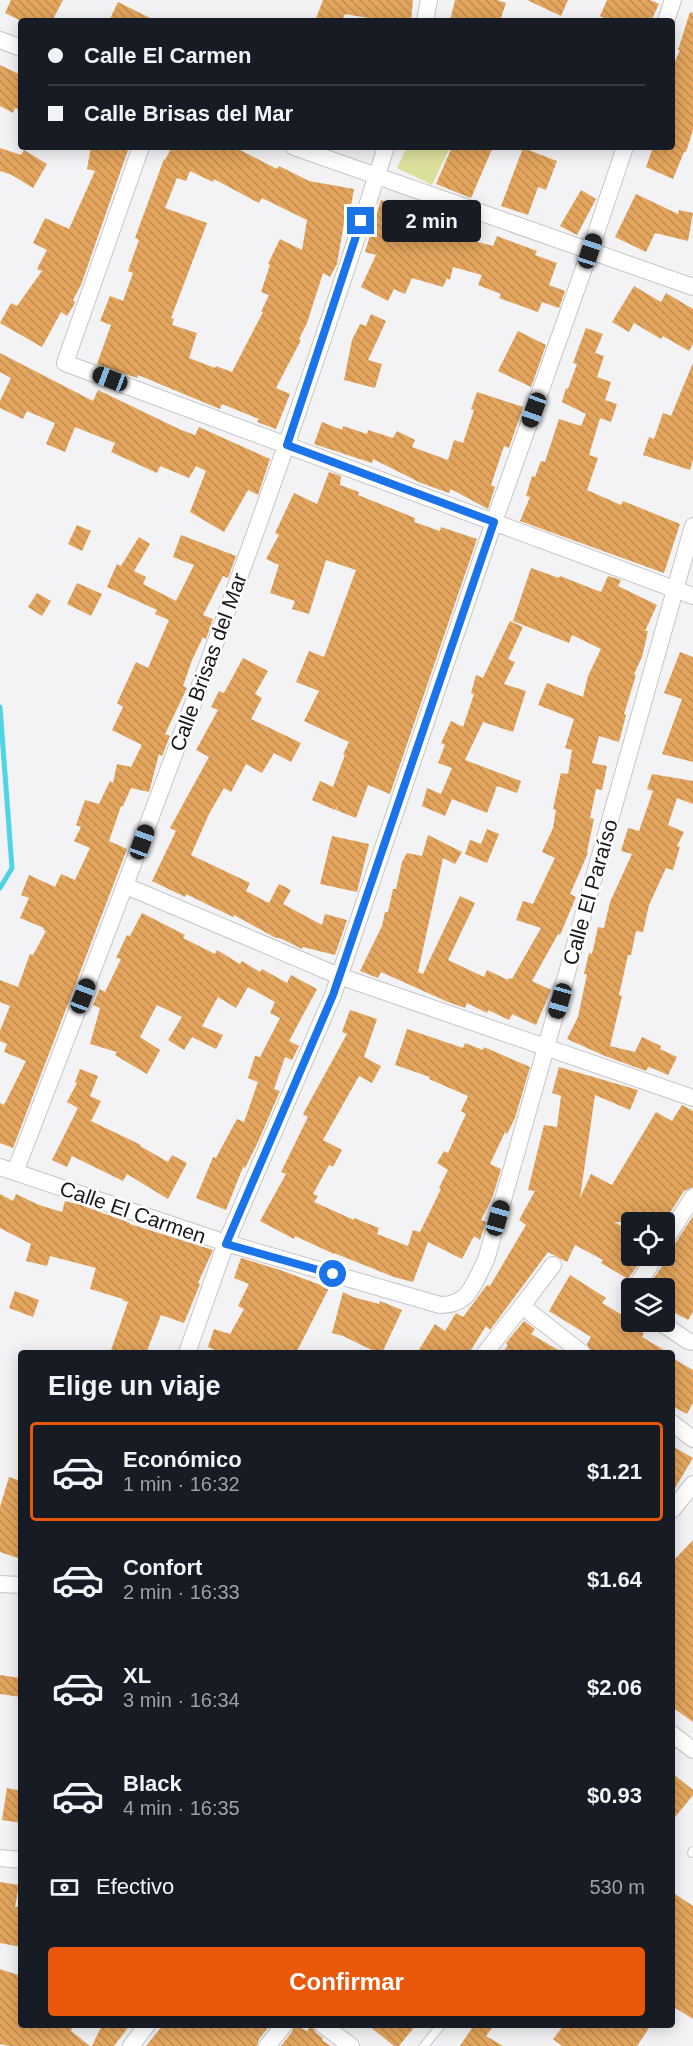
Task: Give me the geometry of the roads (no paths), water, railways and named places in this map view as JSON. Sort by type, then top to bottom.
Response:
[{"type":"street","points":[[426,18],[429,0]]},
{"type":"street","points":[[667,18],[673,0]]},
{"type":"street","points":[[0,40],[18,47]]},
{"type":"street","points":[[140,150],[65,363],[693,596]]},
{"type":"street","points":[[302,150],[693,287]]},
{"type":"street","name":"Calle Brisas del Mar","points":[[7,1169],[126,886],[287,445],[385,150]]},
{"type":"street","points":[[188,1350],[226,1244],[333,995],[624,150]]},
{"type":"street","name":"Calle El Paraíso","points":[[440,1305],[453,1305],[463,1299],[486,1260],[693,526]]},
{"type":"street","points":[[126,886],[339,976],[693,1098]]},
{"type":"street","name":"Calle El Carmen","points":[[7,1169],[226,1244],[440,1305]]},
{"type":"street","points":[[675,1225],[693,1197]]},
{"type":"street","points":[[487,1350],[553,1265]]},
{"type":"street","points":[[522,1306],[578,1350]]},
{"type":"street","points":[[675,1332],[693,1342]]},
{"type":"street","points":[[675,1425],[693,1439]]},
{"type":"street","points":[[675,1506],[693,1484]]},
{"type":"street","points":[[0,1584],[18,1585]]},
{"type":"street","points":[[675,1736],[693,1750]]},
{"type":"street","points":[[0,1858],[18,1860]]},
{"type":"street","points":[[131,2046],[145,2028]]},
{"type":"street","points":[[267,2046],[282,2028]]},
{"type":"street","points":[[327,2028],[351,2046]]},
{"type":"lane","points":[[424,2046],[439,2028]]},
{"type":"waterway","points":[[0,707],[12,868],[0,888]]}]
